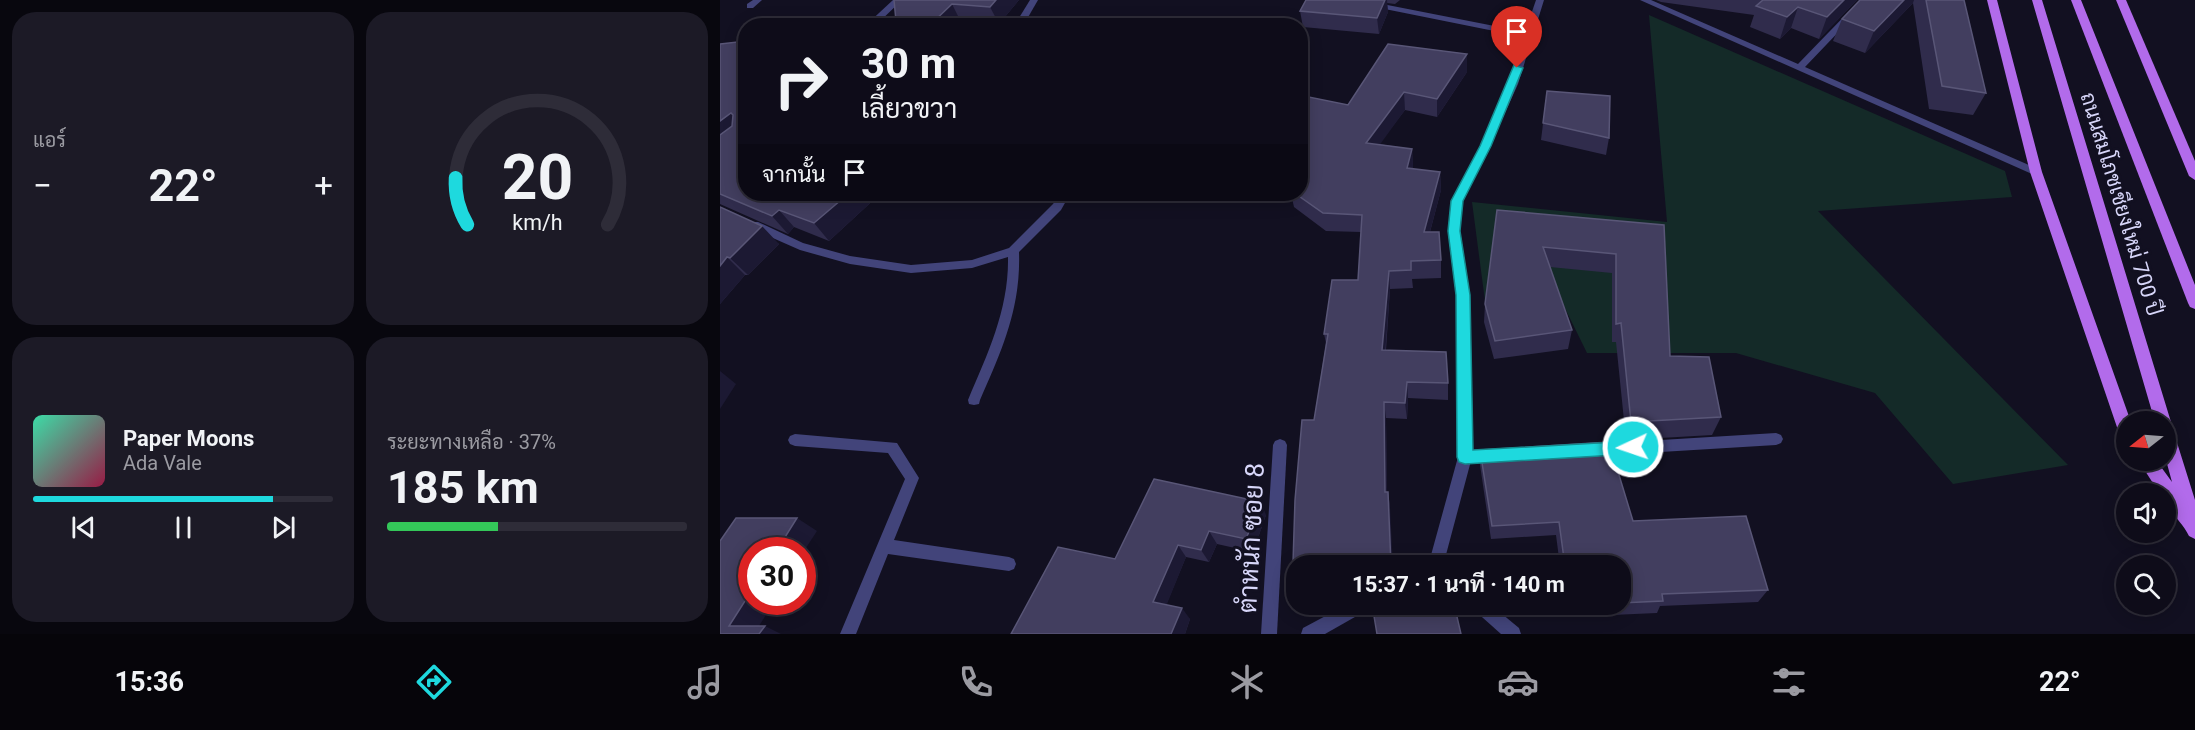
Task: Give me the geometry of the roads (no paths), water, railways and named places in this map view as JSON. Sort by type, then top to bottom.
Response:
[{"type":"main road","points":[[1992,0],[2036,172],[2119,411]]},
{"type":"main road","name":"ถนนสมโภชเชียงใหม่ 700 ปี","points":[[2037,0],[2160,411]]},
{"type":"main road","name":"ถนนสมโภชเชียงใหม่ 700 ปี","points":[[2076,0],[2195,303]]},
{"type":"main road","points":[[2121,0],[2195,176]]},
{"type":"main road","points":[[2176,466],[2195,529]]},
{"type":"main road","points":[[2154,471],[2195,529]]},
{"type":"street","points":[[750,6],[758,0]]},
{"type":"street","points":[[878,18],[898,0]]},
{"type":"street","points":[[1023,18],[1034,0]]},
{"type":"street","points":[[1350,0],[1527,35]]},
{"type":"street","points":[[1439,555],[1471,457],[1463,295],[1454,231],[1457,201],[1513,84],[1540,0]]},
{"type":"street","points":[[1644,0],[2036,172]]},
{"type":"street","points":[[1799,68],[1865,0]]},
{"type":"street","points":[[744,220],[800,246],[850,260],[911,269],[972,264],[1013,251],[1058,207],[1061,201]]},
{"type":"street","points":[[974,400],[1010,310],[1015,278],[1013,251]]},
{"type":"street","points":[[1585,450],[1776,439]]},
{"type":"street","points":[[795,440],[892,447],[912,478],[848,634]]},
{"type":"street","name":"ตำหนัก ซอย 8","points":[[1269,634],[1280,445]]},
{"type":"street","points":[[884,546],[1009,564]]},
{"type":"street","points":[[1309,634],[1344,615]]},
{"type":"street","points":[[1491,615],[1513,634]]}]
